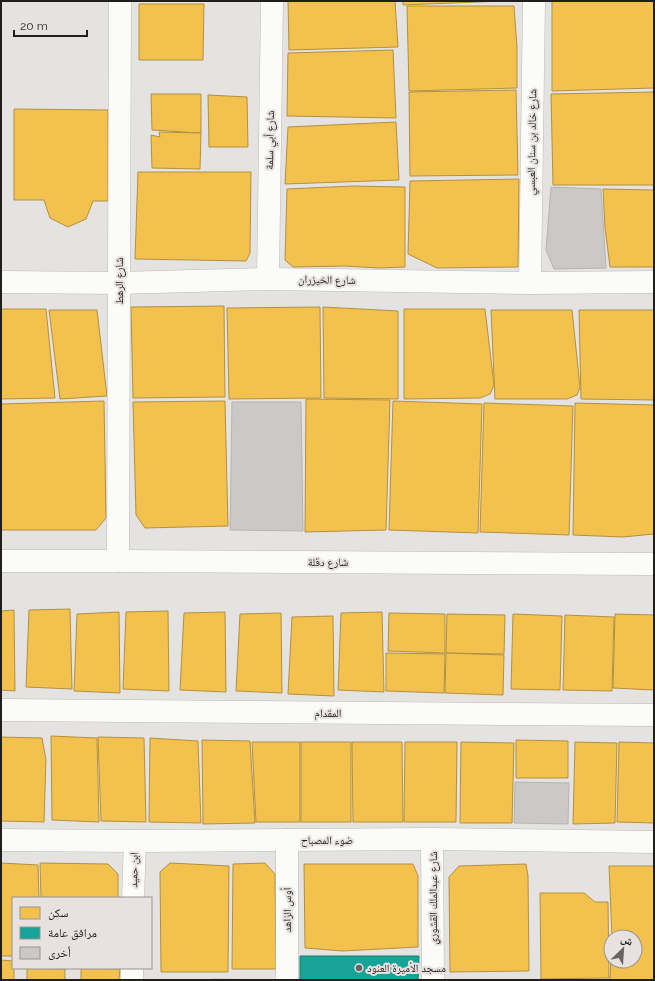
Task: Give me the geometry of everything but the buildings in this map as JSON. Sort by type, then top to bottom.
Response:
[{"type":"street","name":"شارع الرهط","points":[[118,561],[120,1]]},
{"type":"street","name":"شارع أبي سلمة","points":[[268,279],[272,1]]},
{"type":"street","name":"شارع خالد بن سنان العبسي","points":[[530,283],[534,1]]},
{"type":"street","name":"شارع الخيزران","points":[[1,282],[119,283],[268,279],[530,283],[654,282]]},
{"type":"street","name":"شارع دقلة","points":[[1,561],[654,564]]},
{"type":"street","name":"المقدام","points":[[1,710],[654,715]]},
{"type":"street","name":"ضوء المصباح","points":[[1,840],[135,841],[432,839],[654,842]]},
{"type":"street","name":"شارع عبدالملك القشوري","points":[[432,839],[433,980]]},
{"type":"street","name":"أوس الزاهد","points":[[287,980],[288,840]]},
{"type":"street","name":"ابن حميد","points":[[134,897],[135,841]]},
{"type":"street","points":[[132,969],[132,980]]},
{"type":"place","name":"مسجد الأميرة العنود","points":[[359,968]]}]
